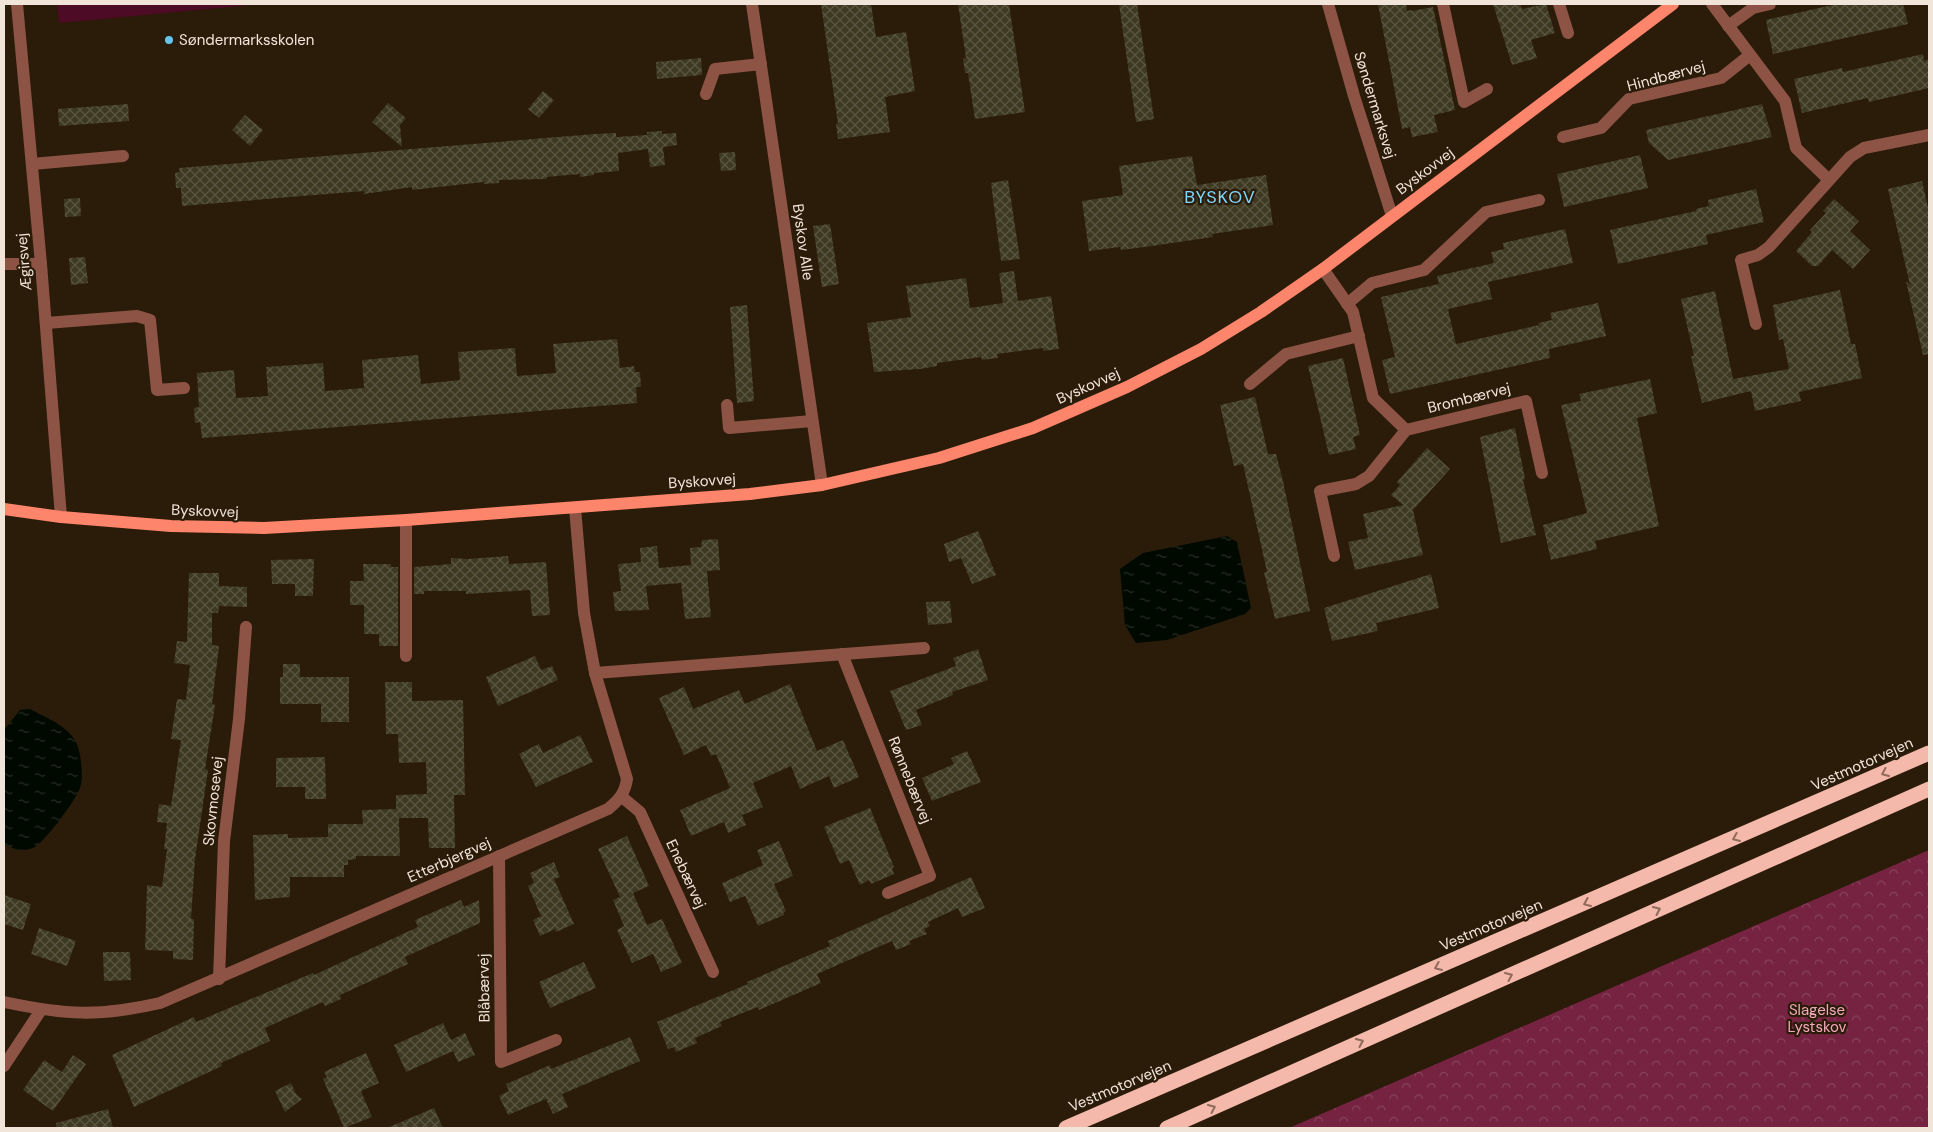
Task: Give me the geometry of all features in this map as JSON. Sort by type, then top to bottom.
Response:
[{"type":"highway","name":"Vestmotorvejen","points":[[1066,1128],[1929,753]]},
{"type":"highway","points":[[1167,1128],[1929,789]]},
{"type":"main road","name":"Byskovvej","points":[[4,508],[61,517],[171,526],[264,528],[406,520],[750,494],[822,485],[939,458],[1033,428],[1127,387],[1201,349],[1261,312],[1323,269],[1673,4]]},
{"type":"street","name":"Ægirsvej","points":[[17,4],[41,264],[61,517]]},
{"type":"street","name":"Byskov Alle","points":[[752,4],[822,485]]},
{"type":"street","name":"Søndermarksvej","points":[[1328,4],[1354,96],[1392,216]]},
{"type":"street","points":[[1443,4],[1464,102],[1487,89]]},
{"type":"street","points":[[1559,4],[1568,33]]},
{"type":"street","points":[[1712,4],[1785,101],[1796,148],[1828,180]]},
{"type":"street","points":[[1728,26],[1753,8],[1770,4]]},
{"type":"street","name":"Hindbærvej","points":[[1563,137],[1601,128],[1629,99],[1721,78],[1750,55]]},
{"type":"street","points":[[706,94],[715,68],[761,64]]},
{"type":"street","points":[[1756,324],[1741,260],[1758,255],[1769,247],[1850,157],[1864,148],[1929,135]]},
{"type":"street","points":[[32,164],[123,156]]},
{"type":"street","points":[[1347,304],[1372,283],[1424,270],[1486,212],[1539,200]]},
{"type":"street","points":[[4,264],[41,264]]},
{"type":"street","points":[[1323,269],[1353,312],[1373,398],[1406,430],[1369,476],[1356,484],[1320,491],[1334,556]]},
{"type":"street","points":[[46,323],[137,316],[150,320],[157,390],[184,388]]},
{"type":"street","points":[[1250,384],[1286,354],[1359,336]]},
{"type":"street","name":"Brombærvej","points":[[1406,430],[1526,401],[1542,473]]},
{"type":"street","points":[[727,405],[729,428],[812,421]]},
{"type":"street","points":[[574,508],[584,613],[595,673],[627,779],[622,797]]},
{"type":"street","points":[[406,520],[406,656]]},
{"type":"street","name":"Skovmosevej","points":[[219,979],[224,841],[239,718],[246,627]]},
{"type":"street","points":[[595,673],[924,648]]},
{"type":"street","name":"Rønnebærvej","points":[[842,654],[930,876],[888,893]]},
{"type":"street","name":"Etterbjergvej","points":[[4,1002],[42,1010],[81,1014],[122,1012],[160,1003],[608,809],[622,797]]},
{"type":"street","name":"Enebærvej","points":[[622,797],[640,812],[714,972]]},
{"type":"street","name":"Blåbærvej","points":[[499,856],[501,1062],[556,1040]]},
{"type":"street","points":[[4,1066],[42,1010]]},
{"type":"green space","name":"Slagelse Lystskov","points":[[1929,850],[1929,1128],[1289,1128]]},
{"type":"shaded area","points":[[57,4],[261,4],[59,23]]},
{"type":"water","points":[[1227,536],[1237,542],[1251,608],[1245,614],[1167,640],[1136,643],[1125,625],[1120,569],[1143,553]]},
{"type":"water","points":[[30,709],[56,722],[72,736],[79,752],[82,778],[77,794],[52,830],[33,848],[21,850],[4,844],[4,730],[20,710]]},
{"type":"building","points":[[821,4],[871,4],[876,37],[906,32],[915,91],[885,97],[890,132],[838,139],[836,124],[838,124]]},
{"type":"building","points":[[958,4],[1009,4],[1025,112],[975,119],[968,73],[965,73],[963,58],[966,58]]},
{"type":"building","points":[[1119,4],[1137,4],[1154,119],[1136,122]]},
{"type":"building","points":[[1378,4],[1406,4],[1407,11],[1433,7],[1455,110],[1434,115],[1438,132],[1412,137],[1410,127],[1402,129]]},
{"type":"building","points":[[1493,4],[1520,4],[1522,9],[1546,4],[1555,33],[1531,40],[1537,58],[1512,65]]},
{"type":"building","points":[[1837,4],[1903,4],[1908,24],[1773,54],[1766,20]]},
{"type":"building","points":[[1923,54],[1924,61],[1929,59],[1929,88],[1869,102],[1868,98],[1802,113],[1794,79],[1842,68],[1843,72]]},
{"type":"building","points":[[701,58],[702,75],[657,79],[656,62]]},
{"type":"building","points":[[543,91],[554,100],[539,118],[528,109]]},
{"type":"building","points":[[388,103],[406,118],[400,125],[402,147],[372,122]]},
{"type":"building","points":[[128,104],[129,121],[59,126],[58,109]]},
{"type":"building","points":[[1762,104],[1772,137],[1668,160],[1649,143],[1646,130]]},
{"type":"building","points":[[245,115],[263,130],[250,146],[232,130]]},
{"type":"building","points":[[662,131],[662,134],[676,133],[677,145],[663,147],[665,165],[650,167],[648,149],[618,153],[619,171],[594,173],[594,175],[580,177],[580,174],[546,177],[547,179],[499,180],[499,183],[484,184],[484,182],[412,190],[412,187],[364,194],[364,191],[182,206],[181,188],[176,188],[175,173],[180,172],[179,168],[595,134],[616,133],[616,137],[647,135],[647,132]]},
{"type":"building","points":[[735,152],[736,170],[721,171],[719,153]]},
{"type":"building","points":[[1640,155],[1648,188],[1564,207],[1557,174]]},
{"type":"building","points":[[1192,156],[1197,185],[1266,175],[1273,225],[1212,234],[1213,237],[1152,246],[1121,250],[1120,247],[1089,251],[1082,201],[1123,195],[1119,166]]},
{"type":"building","points":[[1008,180],[1020,259],[1001,261],[991,183]]},
{"type":"building","points":[[1922,181],[1929,212],[1929,354],[1923,355],[1906,281],[1910,285],[1888,189]]},
{"type":"building","points":[[1756,189],[1764,222],[1706,235],[1708,244],[1618,264],[1610,230],[1696,211],[1696,209],[1709,206],[1708,200]]},
{"type":"building","points":[[80,198],[81,216],[65,217],[64,199]]},
{"type":"building","points":[[1834,199],[1859,221],[1850,231],[1870,250],[1853,269],[1832,250],[1818,266],[1812,266],[1796,251],[1812,232],[1810,230],[1826,213],[1823,211]]},
{"type":"building","points":[[830,224],[839,284],[822,287],[813,226]]},
{"type":"building","points":[[1565,229],[1573,263],[1488,282],[1492,299],[1448,309],[1456,344],[1539,325],[1538,323],[1552,320],[1550,313],[1598,303],[1606,336],[1549,349],[1550,358],[1390,394],[1382,360],[1395,357],[1381,297],[1439,284],[1437,276],[1494,263],[1491,252],[1504,249],[1503,243]]},
{"type":"building","points":[[85,257],[88,283],[71,285],[69,258]]},
{"type":"building","points":[[1014,271],[1018,301],[1051,296],[1059,349],[1043,351],[1043,348],[997,354],[998,358],[982,360],[981,357],[937,363],[937,366],[920,369],[874,372],[867,323],[911,317],[906,286],[966,278],[970,308],[1003,303],[999,273]]},
{"type":"building","points":[[1840,290],[1851,344],[1855,344],[1862,378],[1799,392],[1801,401],[1755,411],[1751,391],[1702,403],[1681,299],[1715,291],[1733,379],[1789,369],[1783,339],[1779,340],[1773,305]]},
{"type":"building","points":[[747,305],[754,401],[737,403],[730,307]]},
{"type":"building","points":[[617,339],[620,368],[634,366],[635,372],[640,372],[641,387],[636,387],[637,403],[202,438],[200,422],[195,423],[194,408],[199,407],[197,373],[234,370],[236,398],[268,396],[266,367],[323,363],[325,391],[364,388],[362,360],[418,355],[421,384],[460,380],[458,352],[515,348],[517,376],[556,373],[553,344]]},
{"type":"building","points":[[1343,358],[1360,435],[1353,437],[1356,449],[1329,455],[1308,366]]},
{"type":"building","points":[[1650,379],[1657,413],[1637,418],[1659,526],[1595,541],[1597,549],[1551,560],[1543,525],[1587,513],[1561,405],[1581,401],[1579,394]]},
{"type":"building","points":[[1255,397],[1268,454],[1276,454],[1283,481],[1310,611],[1275,619],[1264,572],[1267,572],[1243,464],[1234,466],[1220,405]]},
{"type":"building","points":[[1515,428],[1525,479],[1523,480],[1536,535],[1501,543],[1480,437]]},
{"type":"building","points":[[1427,448],[1450,469],[1413,510],[1423,555],[1355,570],[1348,542],[1368,538],[1363,514],[1403,505],[1391,495],[1400,485],[1397,482]]},
{"type":"building","points":[[978,531],[996,575],[972,584],[961,558],[949,562],[944,544]]},
{"type":"building","points":[[718,539],[720,570],[707,571],[711,617],[685,619],[681,583],[646,586],[649,610],[615,611],[613,592],[621,591],[618,564],[641,562],[640,548],[657,546],[659,568],[691,565],[690,548],[701,547],[702,540]]},
{"type":"building","points":[[508,556],[509,564],[546,562],[550,615],[532,616],[530,590],[466,594],[466,591],[424,591],[424,594],[414,594],[414,567],[451,564],[451,558],[468,559]]},
{"type":"building","points":[[314,559],[313,596],[295,596],[295,584],[272,584],[271,560]]},
{"type":"building","points":[[363,564],[391,564],[391,567],[398,567],[398,646],[379,646],[379,634],[364,634],[364,605],[350,605],[350,581],[364,581]]},
{"type":"building","points":[[189,573],[219,573],[219,586],[247,587],[247,607],[219,606],[218,613],[212,613],[212,645],[219,646],[212,704],[215,705],[205,769],[208,770],[195,859],[191,919],[194,919],[193,960],[173,959],[173,951],[145,950],[147,885],[162,887],[167,849],[164,849],[167,823],[157,822],[159,804],[171,806],[181,740],[171,739],[177,699],[186,700],[190,665],[174,663],[177,641],[187,642]]},
{"type":"building","points":[[1431,574],[1439,608],[1376,623],[1378,631],[1332,641],[1324,608]]},
{"type":"building","points":[[950,601],[952,623],[928,625],[926,602]]},
{"type":"building","points":[[978,649],[988,680],[952,692],[953,695],[916,710],[922,725],[906,730],[890,691],[956,666],[953,658]]},
{"type":"building","points":[[535,656],[541,670],[552,666],[558,680],[498,706],[486,677]]},
{"type":"building","points":[[283,664],[300,664],[300,677],[349,677],[349,722],[321,722],[321,704],[280,704],[280,677],[283,677]]},
{"type":"building","points":[[385,682],[412,682],[412,701],[463,700],[465,795],[454,795],[455,848],[429,848],[428,818],[399,818],[400,856],[356,856],[356,859],[348,860],[348,865],[344,865],[344,877],[290,877],[290,897],[255,900],[253,835],[288,834],[288,838],[328,837],[328,824],[363,824],[362,810],[396,809],[396,795],[427,794],[426,762],[399,763],[398,734],[386,734]]},
{"type":"building","points":[[790,684],[817,751],[843,740],[859,777],[834,788],[829,776],[800,789],[791,766],[753,783],[763,807],[742,815],[746,825],[728,833],[724,822],[691,836],[680,810],[730,788],[716,754],[711,756],[706,745],[684,755],[659,698],[684,687],[693,709],[739,690],[745,704]]},
{"type":"building","points":[[580,735],[593,762],[536,787],[519,754],[539,744],[543,753]]},
{"type":"building","points":[[967,751],[981,782],[932,801],[922,778],[954,764],[951,758]]},
{"type":"building","points":[[325,757],[326,799],[305,799],[305,787],[276,787],[276,758]]},
{"type":"building","points":[[870,808],[894,867],[892,868],[894,874],[871,884],[869,880],[860,885],[849,860],[840,864],[824,827]]},
{"type":"building","points":[[627,836],[649,886],[633,893],[647,925],[662,919],[682,963],[661,972],[653,954],[632,963],[617,930],[624,926],[613,900],[620,897],[598,849]]},
{"type":"building","points":[[779,841],[793,876],[774,884],[786,911],[783,913],[784,915],[758,926],[745,896],[730,902],[722,883],[763,865],[757,850]]},
{"type":"building","points":[[554,862],[560,877],[554,879],[574,924],[556,932],[555,929],[540,936],[533,920],[541,916],[528,886],[534,883],[530,873]]},
{"type":"building","points":[[971,877],[985,908],[962,917],[958,908],[928,922],[930,926],[924,929],[927,934],[909,941],[911,944],[896,950],[892,941],[817,974],[821,983],[759,1010],[758,1007],[720,1022],[722,1026],[695,1038],[697,1043],[676,1052],[674,1047],[668,1049],[657,1022],[748,984],[747,982],[830,946],[828,941]]},
{"type":"building","points":[[4,895],[31,904],[23,930],[4,924]]},
{"type":"building","points":[[461,900],[464,907],[479,900],[480,923],[405,957],[408,964],[340,995],[341,999],[325,1006],[323,1002],[265,1028],[270,1041],[221,1063],[222,1066],[134,1107],[112,1055],[194,1017],[196,1022],[313,973],[314,975],[418,927],[415,920]]},
{"type":"building","points":[[39,928],[76,941],[67,966],[31,954]]},
{"type":"building","points":[[103,952],[130,952],[131,980],[104,981]]},
{"type":"building","points":[[584,962],[596,988],[550,1008],[539,982]]},
{"type":"building","points":[[443,1023],[451,1040],[465,1033],[475,1055],[458,1062],[453,1051],[406,1072],[394,1045]]},
{"type":"building","points":[[630,1037],[640,1061],[562,1094],[568,1107],[553,1114],[546,1099],[508,1115],[499,1096],[509,1091],[506,1084],[550,1065],[551,1069]]},
{"type":"building","points":[[366,1053],[379,1083],[361,1091],[372,1117],[344,1128],[323,1079],[327,1077],[324,1072]]},
{"type":"building","points":[[73,1055],[86,1064],[53,1111],[23,1090],[44,1060],[62,1072]]},
{"type":"building","points":[[291,1083],[296,1094],[302,1099],[285,1112],[275,1091]]},
{"type":"building","points":[[434,1108],[443,1128],[387,1128]]},
{"type":"building","points":[[108,1109],[113,1128],[57,1128],[56,1123]]},
{"type":"place","name":"Søndermarksskolen","points":[[169,40]]},
{"type":"district","name":"BYSKOV","points":[[1220,197]]}]
